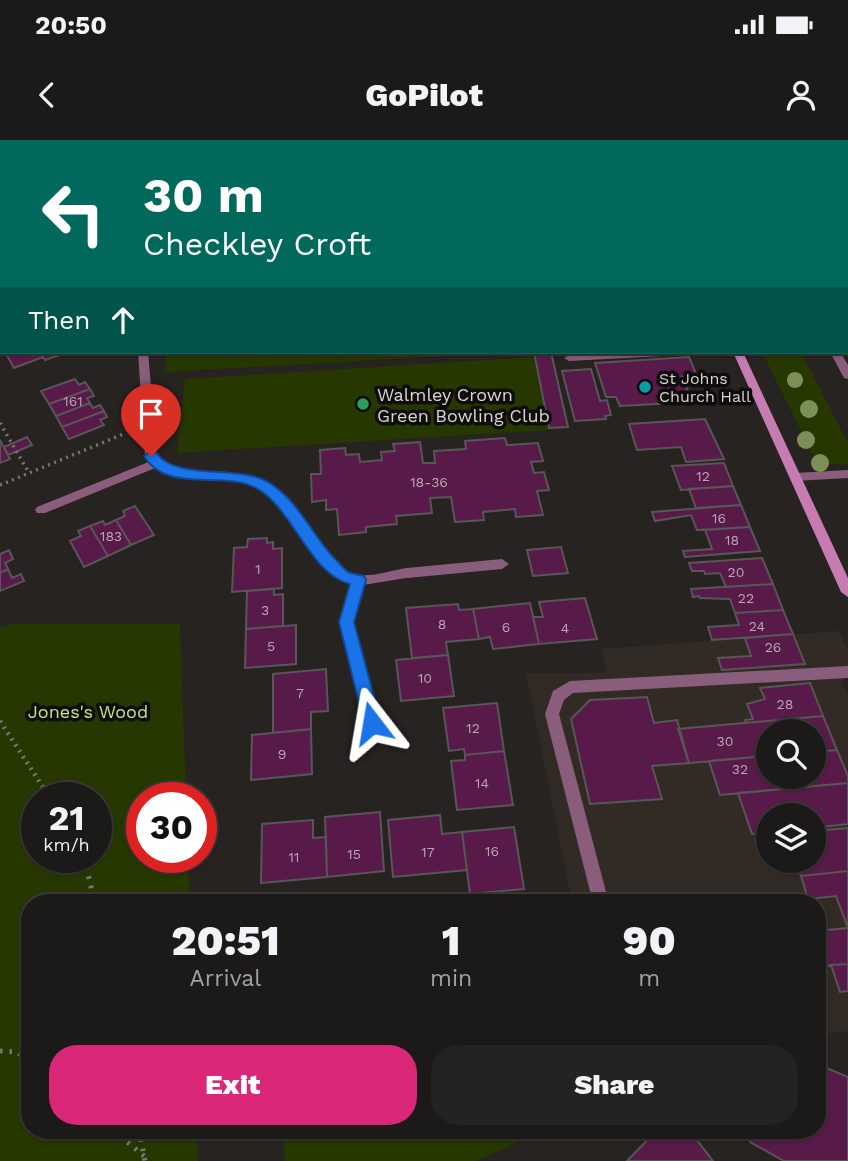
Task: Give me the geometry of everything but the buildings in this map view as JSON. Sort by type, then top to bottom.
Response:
[{"type":"main road","points":[[739,354],[848,592]]},
{"type":"street","points":[[143,354],[151,456],[156,463],[188,475],[223,477],[260,484],[280,497],[319,551],[342,576],[358,580],[502,564]]},
{"type":"street","points":[[569,358],[644,354]]},
{"type":"street","points":[[836,354],[848,375]]},
{"type":"street","points":[[41,510],[156,463]]},
{"type":"street","points":[[795,477],[848,474]]},
{"type":"street","points":[[358,580],[347,622],[372,723]]},
{"type":"street","points":[[599,894],[552,714],[558,696],[570,687],[848,672]]},
{"type":"path","points":[[0,423],[29,473]]},
{"type":"path","points":[[0,485],[149,423]]},
{"type":"path","points":[[0,721],[40,782]]},
{"type":"path","points":[[89,873],[93,894]]},
{"type":"path","points":[[0,1051],[21,1054]]},
{"type":"path","points":[[123,1139],[144,1158]]},
{"type":"path","points":[[141,1139],[144,1158]]},
{"type":"shaded area","points":[[839,631],[848,651],[848,667],[842,682],[848,696],[848,1031],[826,1034],[826,894],[570,894],[526,673],[606,673],[602,649]]},
{"type":"green space","points":[[166,354],[484,354],[165,372]]},
{"type":"green space","points":[[763,354],[802,354],[848,443],[848,465],[817,463]]},
{"type":"green space","name":"Walmley Crown Green Bowling Club","points":[[534,357],[548,430],[177,453],[185,379]]},
{"type":"green space","name":"Jones's Wood","points":[[13,624],[180,624],[185,782],[126,782],[126,873],[189,873],[190,894],[21,894],[21,1139],[197,1139],[198,1161],[0,1161],[0,627]]},
{"type":"green space","points":[[284,1139],[525,1139],[476,1161],[285,1161]]},
{"type":"place","name":"St Johns Church Hall","points":[[645,387]]},
{"type":"place","name":"Walmley Crown Green Bowling Club","points":[[363,404]]},
{"type":"route","points":[[151,456],[156,463],[169,470],[188,475],[238,478],[260,484],[280,497],[319,551],[342,576],[358,580],[347,622],[372,723]]}]
